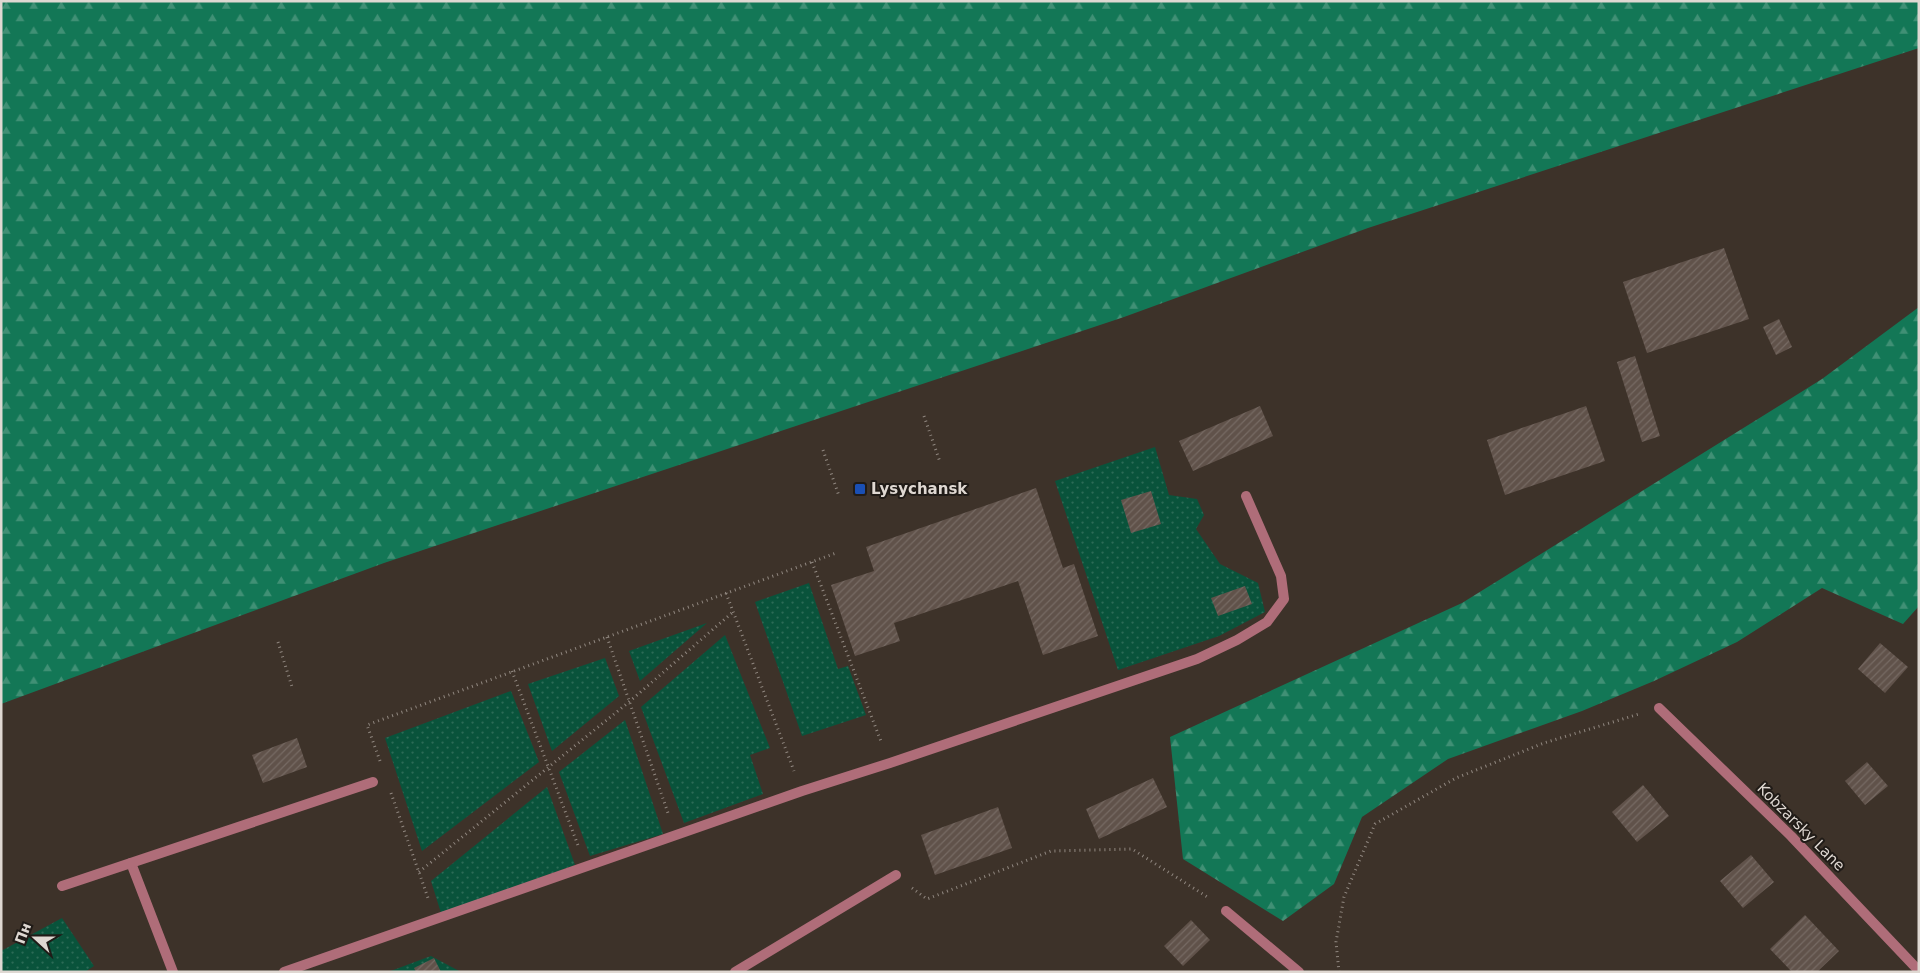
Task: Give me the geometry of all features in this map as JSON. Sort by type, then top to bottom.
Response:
[{"type":"street","points":[[284,972],[802,791],[1197,659],[1237,640],[1267,622],[1284,599],[1281,576],[1246,496]]},
{"type":"street","name":"Kobzarsky Lane","points":[[1658,708],[1791,836],[1919,971]]},
{"type":"street","points":[[62,886],[373,782]]},
{"type":"street","points":[[131,863],[174,972]]},
{"type":"street","points":[[735,972],[896,875]]},
{"type":"street","points":[[1226,911],[1299,972]]},
{"type":"path","points":[[924,416],[940,462]]},
{"type":"path","points":[[823,450],[839,496]]},
{"type":"path","points":[[380,762],[367,725],[836,553]]},
{"type":"path","points":[[812,562],[890,763]]},
{"type":"path","points":[[726,593],[802,791]]},
{"type":"path","points":[[419,872],[629,702],[733,612]]},
{"type":"path","points":[[607,637],[676,835]]},
{"type":"path","points":[[278,642],[292,687]]},
{"type":"path","points":[[512,671],[586,867]]},
{"type":"path","points":[[1339,972],[1336,942],[1344,897],[1375,824],[1456,778],[1544,743],[1658,708]]},
{"type":"path","points":[[390,789],[436,920]]},
{"type":"path","points":[[896,875],[927,899],[1051,851],[1132,849],[1191,885],[1226,911]]},
{"type":"green space","points":[[1,1],[1919,1],[1919,48],[1368,228],[1124,317],[384,563],[1,704]]},
{"type":"green space","points":[[1919,307],[1919,606],[1903,624],[1822,588],[1737,642],[1654,681],[1582,711],[1448,759],[1362,817],[1334,884],[1283,921],[1183,859],[1170,737],[1462,603],[1822,379]]},
{"type":"green space","points":[[1155,447],[1169,495],[1197,499],[1204,515],[1196,529],[1220,564],[1258,583],[1265,612],[1219,636],[1118,670],[1055,481]]},
{"type":"green space","points":[[809,583],[838,669],[848,666],[866,715],[802,736],[755,602]]},
{"type":"green space","points":[[707,623],[640,681],[629,651]]},
{"type":"green space","points":[[725,635],[770,748],[750,755],[763,794],[684,823],[641,707]]},
{"type":"green space","points":[[605,658],[619,696],[552,751],[528,684]]},
{"type":"green space","points":[[511,691],[539,762],[422,851],[385,738]]},
{"type":"green space","points":[[625,720],[663,834],[590,856],[559,772]]},
{"type":"green space","points":[[547,787],[575,865],[441,913],[431,881]]},
{"type":"green space","points":[[62,918],[94,966],[85,972],[1,972],[1,951]]},
{"type":"green space","points":[[431,956],[461,972],[388,972]]},
{"type":"building","points":[[1724,248],[1749,319],[1647,353],[1623,282]]},
{"type":"building","points":[[1779,319],[1792,347],[1776,355],[1763,327]]},
{"type":"building","points":[[1635,356],[1660,436],[1642,442],[1617,362]]},
{"type":"building","points":[[1260,406],[1273,436],[1193,471],[1179,441]]},
{"type":"building","points":[[1586,406],[1605,461],[1505,495],[1487,440]]},
{"type":"building","points":[[1036,488],[1063,568],[1074,564],[1098,636],[1043,655],[1018,581],[894,623],[900,641],[855,656],[831,585],[874,571],[866,547]]},
{"type":"building","points":[[1151,491],[1161,524],[1131,533],[1121,500]]},
{"type":"building","points":[[1245,586],[1252,604],[1218,616],[1211,598]]},
{"type":"building","points":[[1880,643],[1908,667],[1885,693],[1858,669]]},
{"type":"building","points":[[297,738],[307,767],[263,783],[252,755]]},
{"type":"building","points":[[1867,762],[1888,786],[1865,805],[1845,781]]},
{"type":"building","points":[[1153,778],[1167,807],[1099,839],[1086,809]]},
{"type":"building","points":[[1643,785],[1669,816],[1637,842],[1612,812]]},
{"type":"building","points":[[998,807],[1012,848],[935,875],[921,835]]},
{"type":"building","points":[[1751,855],[1774,882],[1743,908],[1720,881]]},
{"type":"building","points":[[1805,915],[1839,951],[1817,972],[1792,972],[1770,949]]},
{"type":"building","points":[[1191,920],[1210,940],[1183,966],[1164,946]]},
{"type":"building","points":[[434,958],[441,972],[416,972],[414,968]]},
{"type":"place","name":"Lysychansk","points":[[860,489]]}]
